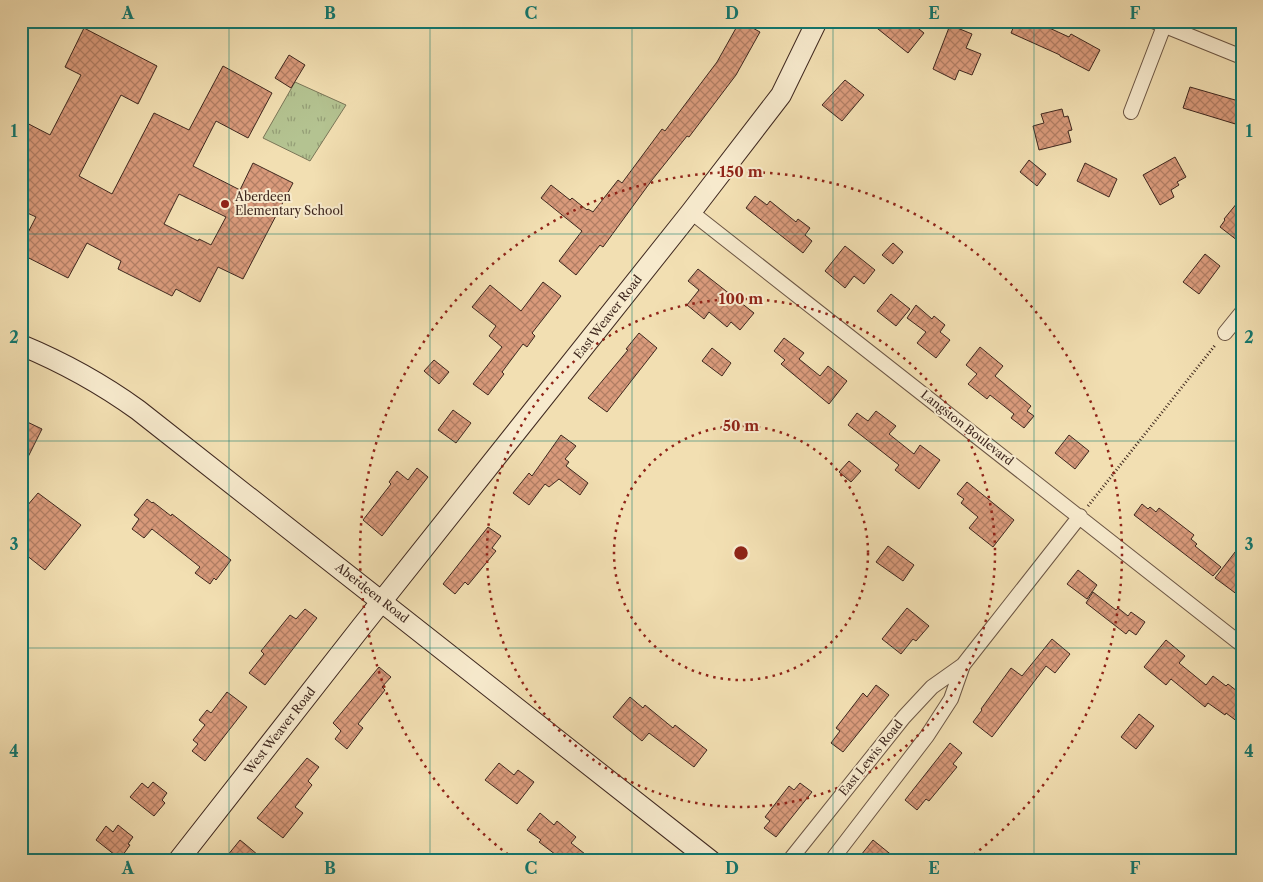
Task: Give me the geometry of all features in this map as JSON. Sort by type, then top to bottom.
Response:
[{"type":"street","name":"East Weaver Road","points":[[382,601],[691,212],[781,95],[816,21]]},
{"type":"street","points":[[1130,112],[1159,24],[1242,57]]},
{"type":"street","name":"Langston Boulevard","points":[[691,212],[1242,645]]},
{"type":"street","points":[[1225,333],[1242,312]]},
{"type":"street","name":"Aberdeen Road","points":[[21,344],[65,365],[132,405],[711,861]]},
{"type":"street","name":"East Lewis Road","points":[[789,861],[904,717],[932,687],[963,665],[1080,516]]},
{"type":"street","name":"West Weaver Road","points":[[178,861],[382,601]]},
{"type":"street","name":"East Lewis Road","points":[[831,861],[927,736],[951,699],[963,665]]},
{"type":"path","points":[[1080,516],[1225,333]]},
{"type":"green space","points":[[295,82],[346,105],[310,161],[263,138]]},
{"type":"building","points":[[740,21],[760,32],[736,75],[689,137],[687,136],[652,180],[603,247],[600,245],[576,275],[559,261],[582,231],[541,198],[551,185],[570,200],[572,198],[587,210],[593,212],[618,180],[622,183],[662,129],[665,131],[717,62]]},
{"type":"building","points":[[868,21],[909,21],[924,33],[908,53]]},
{"type":"building","points":[[1016,21],[1034,21],[1069,37],[1071,34],[1100,50],[1089,71],[1060,55],[1011,33]]},
{"type":"building","points":[[950,25],[972,34],[966,48],[981,54],[972,75],[959,70],[955,80],[933,69]]},
{"type":"building","name":"Aberdeen Elementary School","points":[[84,28],[157,66],[138,104],[121,95],[79,176],[112,194],[154,113],[189,130],[223,66],[272,93],[248,138],[216,121],[193,166],[240,190],[253,163],[293,183],[243,279],[218,267],[200,302],[176,289],[172,296],[118,269],[121,261],[87,243],[68,278],[21,254],[21,246],[36,217],[21,210],[21,120],[50,135],[81,75],[65,67]],"holes":[[[179,194],[226,217],[211,245],[199,239],[198,241],[164,224]]]},
{"type":"building","points":[[289,55],[305,65],[291,88],[275,78]]},
{"type":"building","points":[[845,80],[864,95],[842,121],[822,105]]},
{"type":"building","points":[[1190,87],[1242,102],[1242,126],[1183,108]]},
{"type":"building","points":[[1062,109],[1064,117],[1068,116],[1072,130],[1068,131],[1071,142],[1039,150],[1033,126],[1044,123],[1041,114]]},
{"type":"building","points":[[1175,157],[1186,177],[1177,182],[1179,185],[1171,190],[1174,197],[1160,205],[1143,175]]},
{"type":"building","points":[[1029,160],[1046,174],[1037,186],[1020,172]]},
{"type":"building","points":[[1085,163],[1117,179],[1109,197],[1077,181]]},
{"type":"building","points":[[755,196],[767,205],[770,201],[796,222],[798,219],[810,228],[805,235],[812,241],[803,253],[746,208]]},
{"type":"building","points":[[1242,197],[1242,244],[1220,227],[1224,219]]},
{"type":"building","points":[[893,243],[903,252],[893,264],[882,255]]},
{"type":"building","points":[[845,246],[875,270],[864,284],[854,276],[845,288],[825,271]]},
{"type":"building","points":[[1205,254],[1220,266],[1199,294],[1183,282]]},
{"type":"building","points":[[698,269],[754,313],[740,330],[731,322],[727,327],[709,312],[704,319],[687,305],[699,290],[688,281]]},
{"type":"building","points":[[543,282],[561,296],[532,333],[535,336],[527,347],[523,344],[488,395],[473,384],[502,347],[489,336],[496,326],[472,307],[490,285],[521,311]]},
{"type":"building","points":[[891,294],[910,309],[896,326],[877,311]]},
{"type":"building","points":[[916,305],[932,319],[934,316],[945,325],[940,332],[950,340],[936,358],[917,343],[926,332],[907,318]]},
{"type":"building","points":[[639,333],[657,348],[607,412],[588,398],[628,350],[626,349]]},
{"type":"building","points":[[784,338],[804,353],[799,359],[820,376],[828,366],[847,381],[829,404],[781,364],[785,360],[774,351]]},
{"type":"building","points":[[980,347],[1003,366],[995,376],[1031,406],[1027,411],[1034,416],[1024,428],[1011,418],[1014,414],[990,395],[987,399],[968,384],[977,374],[966,365]]},
{"type":"building","points":[[712,348],[731,363],[722,376],[702,361]]},
{"type":"building","points":[[434,360],[449,372],[439,384],[424,371]]},
{"type":"building","points":[[453,410],[471,423],[456,443],[438,430]]},
{"type":"building","points":[[876,411],[896,426],[889,434],[914,454],[920,445],[940,460],[919,489],[895,470],[899,465],[848,425],[857,413],[868,421]]},
{"type":"building","points":[[21,419],[42,429],[21,471]]},
{"type":"building","points":[[561,435],[576,446],[565,459],[569,462],[566,466],[588,483],[580,495],[559,479],[549,487],[545,484],[529,505],[513,493],[529,473],[532,476]]},
{"type":"building","points":[[1069,435],[1089,451],[1075,469],[1055,453]]},
{"type":"building","points":[[849,461],[861,471],[851,482],[839,472]]},
{"type":"building","points":[[417,468],[428,477],[382,536],[363,520],[391,484],[389,482],[397,471],[408,480]]},
{"type":"building","points":[[967,482],[1014,520],[993,547],[969,528],[978,517],[961,503],[964,499],[957,494]]},
{"type":"building","points":[[38,493],[81,525],[45,570],[21,551],[21,513]]},
{"type":"building","points":[[147,499],[171,516],[172,514],[231,560],[216,580],[214,578],[210,584],[195,573],[200,567],[152,529],[144,538],[132,529],[139,519],[134,515]]},
{"type":"building","points":[[1142,504],[1156,512],[1159,508],[1194,535],[1191,539],[1197,544],[1195,546],[1221,567],[1213,576],[1134,515]]},
{"type":"building","points":[[488,527],[501,536],[492,548],[496,551],[468,585],[465,582],[455,594],[443,584]]},
{"type":"building","points":[[1242,543],[1242,598],[1215,578]]},
{"type":"building","points":[[888,546],[914,565],[903,581],[876,562]]},
{"type":"building","points":[[1078,570],[1097,585],[1087,599],[1067,584]]},
{"type":"building","points":[[1093,592],[1116,610],[1118,608],[1128,616],[1131,612],[1145,622],[1136,635],[1129,630],[1126,634],[1086,603]]},
{"type":"building","points":[[907,608],[929,626],[916,641],[913,639],[901,654],[882,639]]},
{"type":"building","points":[[305,609],[317,618],[265,685],[249,673],[264,654],[261,651],[290,615],[296,619]]},
{"type":"building","points":[[1052,639],[1070,654],[1055,673],[1046,666],[992,737],[973,722],[1011,668],[1022,676]]},
{"type":"building","points":[[1166,640],[1185,656],[1179,663],[1206,685],[1213,676],[1226,686],[1228,684],[1242,695],[1242,725],[1208,703],[1205,707],[1171,679],[1166,685],[1144,667]]},
{"type":"building","points":[[379,667],[391,677],[382,687],[385,690],[358,724],[363,728],[347,749],[335,739],[341,731],[333,723]]},
{"type":"building","points":[[876,685],[889,695],[843,752],[831,743],[840,731],[836,728],[863,693],[867,697]]},
{"type":"building","points":[[227,692],[247,707],[205,761],[192,751],[198,744],[193,740],[205,725],[199,720],[207,710],[211,713]]},
{"type":"building","points":[[630,697],[643,708],[645,705],[673,728],[675,725],[707,750],[694,767],[649,733],[642,741],[613,717]]},
{"type":"building","points":[[1139,714],[1154,726],[1136,749],[1121,737]]},
{"type":"building","points":[[950,743],[962,753],[953,764],[957,767],[929,801],[926,799],[917,810],[905,800]]},
{"type":"building","points":[[307,758],[319,767],[308,781],[312,785],[295,807],[303,813],[283,838],[257,818]]},
{"type":"building","points":[[499,763],[514,775],[518,770],[534,782],[517,804],[485,780]]},
{"type":"building","points":[[153,782],[167,793],[162,800],[165,803],[154,816],[130,797],[142,783],[148,788]]},
{"type":"building","points":[[800,783],[812,792],[776,837],[764,828],[770,821],[765,817],[789,786],[794,790]]},
{"type":"building","points":[[540,813],[554,825],[557,821],[576,837],[571,843],[594,861],[564,861],[539,842],[541,840],[527,830]]},
{"type":"building","points":[[118,825],[133,837],[120,859],[96,840],[106,826],[113,832]]},
{"type":"building","points":[[240,840],[245,844],[265,861],[223,861]]},
{"type":"building","points":[[873,840],[899,861],[869,861],[861,855]]},
{"type":"place","name":"Aberdeen Elementary School","points":[[225,204]]}]
